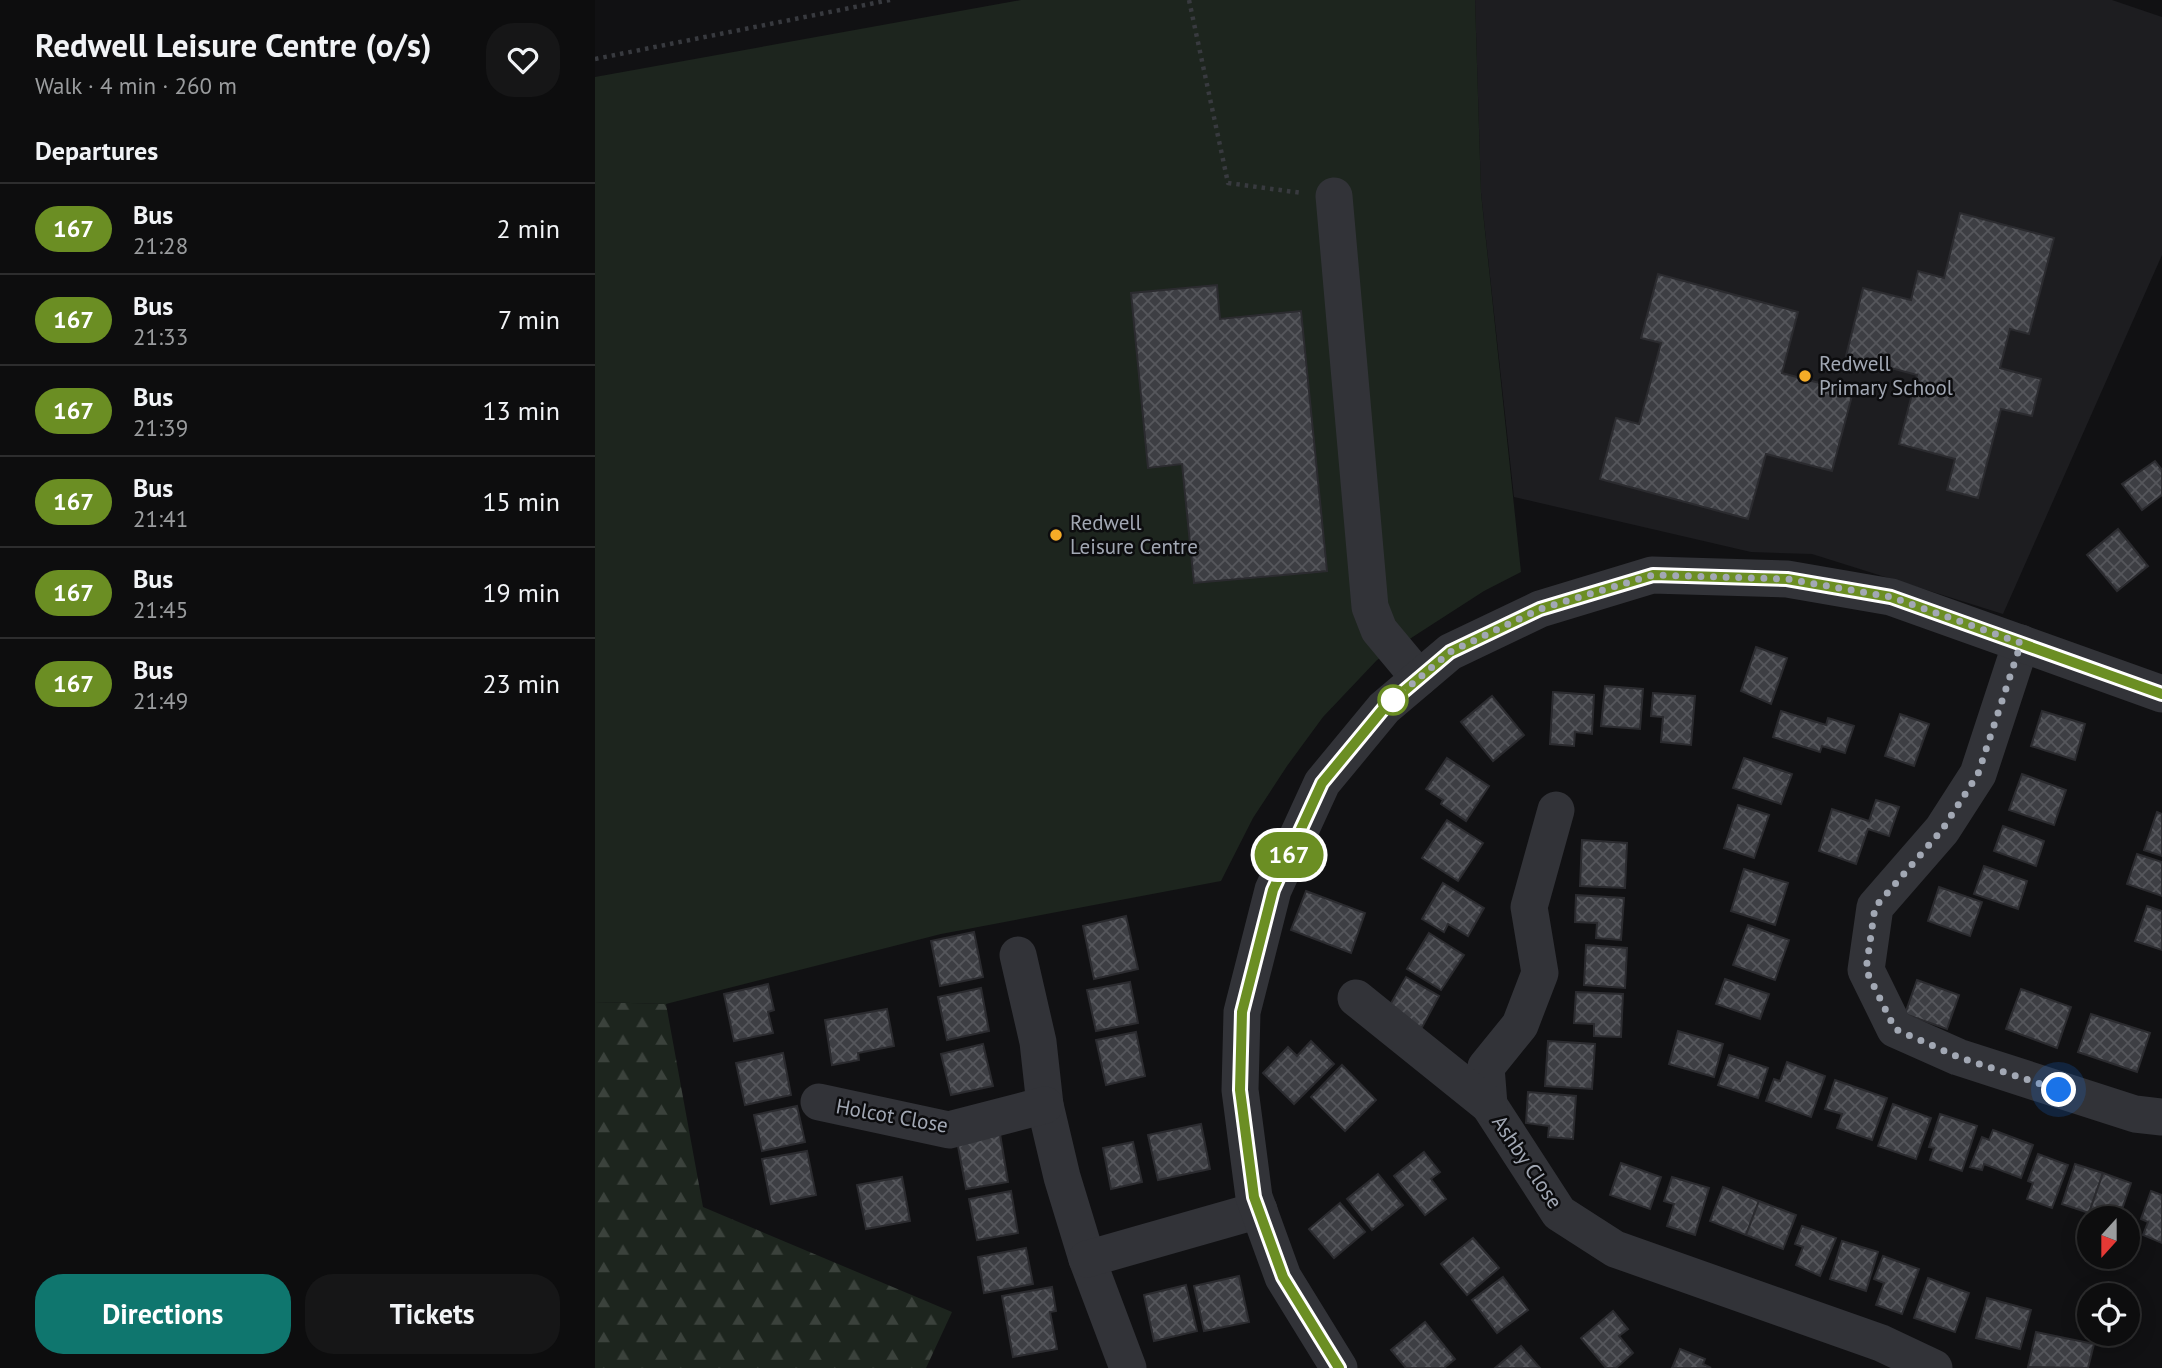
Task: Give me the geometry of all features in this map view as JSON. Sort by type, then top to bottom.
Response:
[{"type":"street","points":[[1334,196],[1370,607],[1379,630],[1419,678]]},
{"type":"street","points":[[1339,1368],[1283,1277],[1254,1197],[1240,1090],[1242,1012],[1273,890],[1322,783],[1384,708],[1450,652],[1540,609],[1653,575],[1787,579],[1891,597],[2162,694]]},
{"type":"street","points":[[2021,643],[1978,774],[1942,830],[1875,907],[1866,970],[1895,1029],[1958,1057],[2135,1114],[2162,1117]]},
{"type":"street","name":"Ashby Close","points":[[1556,810],[1529,907],[1540,974],[1520,1025],[1486,1067],[1489,1105],[1559,1213],[1615,1249],[1881,1343],[1934,1368]]},
{"type":"street","points":[[1018,956],[1038,1042],[1045,1105],[1062,1177],[1087,1259],[1128,1368]]},
{"type":"street","points":[[1356,998],[1489,1105]]},
{"type":"street","name":"Holcot Close","points":[[820,1102],[949,1130],[1045,1105]]},
{"type":"street","points":[[1087,1259],[1259,1210]]},
{"type":"path","points":[[595,59],[890,0]]},
{"type":"path","points":[[1189,0],[1228,183],[1334,196]]},
{"type":"shaded area","name":"Redwell Primary School","points":[[1475,0],[2112,0],[2162,17],[2162,255],[2003,614],[1812,554],[1751,552],[1514,497],[1481,193]]},
{"type":"green space","name":"Redwell Leisure Centre","points":[[1021,0],[1475,0],[1481,193],[1521,572],[1484,591],[1377,660],[1323,717],[1287,766],[1253,818],[1221,881],[941,934],[666,1004],[595,1002],[595,77]]},
{"type":"green space","points":[[595,1002],[666,1004],[703,1207],[952,1312],[926,1368],[595,1368]]},
{"type":"building","points":[[1960,213],[2054,238],[2029,334],[2010,329],[2000,368],[2041,379],[2032,416],[2001,409],[1978,498],[1947,490],[1955,459],[1899,444],[1917,375],[1846,356],[1863,288],[1911,300],[1918,271],[1944,278]]},
{"type":"building","points":[[1658,274],[1798,312],[1782,373],[1853,392],[1832,471],[1766,454],[1748,519],[1600,479],[1616,418],[1639,424],[1661,343],[1641,338]]},
{"type":"building","points":[[1217,285],[1220,319],[1301,311],[1327,571],[1194,583],[1182,464],[1148,468],[1131,293]]},
{"type":"building","points":[[2155,461],[2162,470],[2162,495],[2142,510],[2122,484]]},
{"type":"building","points":[[2118,529],[2148,566],[2117,591],[2087,555]]},
{"type":"building","points":[[1756,647],[1787,658],[1771,704],[1741,691]]},
{"type":"building","points":[[1605,686],[1643,689],[1640,729],[1601,726]]},
{"type":"building","points":[[1553,692],[1594,695],[1592,734],[1575,732],[1574,746],[1550,744]]},
{"type":"building","points":[[1653,693],[1695,696],[1691,745],[1661,742],[1663,717],[1651,716]]},
{"type":"building","points":[[1492,696],[1524,735],[1493,761],[1461,722]]},
{"type":"building","points":[[1781,711],[1826,725],[1828,718],[1854,726],[1845,753],[1822,746],[1820,752],[1773,737]]},
{"type":"building","points":[[2042,711],[2085,724],[2075,760],[2031,746]]},
{"type":"building","points":[[1900,714],[1929,724],[1914,766],[1885,756]]},
{"type":"building","points":[[1447,758],[1489,786],[1466,821],[1441,804],[1443,800],[1426,789]]},
{"type":"building","points":[[1744,758],[1792,774],[1781,804],[1733,788]]},
{"type":"building","points":[[2022,774],[2066,790],[2054,825],[2009,810]]},
{"type":"building","points":[[1876,800],[1899,807],[1889,836],[1868,829],[1856,864],[1819,851],[1832,809],[1869,821]]},
{"type":"building","points":[[1738,805],[1769,815],[1754,858],[1724,848]]},
{"type":"building","points":[[2157,812],[2162,814],[2162,856],[2144,850]]},
{"type":"building","points":[[1447,820],[1483,843],[1458,881],[1422,858]]},
{"type":"building","points":[[2003,826],[2044,841],[2036,866],[1994,851]]},
{"type":"building","points":[[1582,840],[1627,843],[1625,888],[1580,886]]},
{"type":"building","points":[[2137,854],[2162,862],[2162,896],[2127,884]]},
{"type":"building","points":[[1984,866],[2027,881],[2018,909],[1974,894]]},
{"type":"building","points":[[1744,869],[1788,883],[1775,925],[1731,911]]},
{"type":"building","points":[[1443,883],[1484,908],[1468,936],[1448,924],[1444,932],[1422,919]]},
{"type":"building","points":[[1939,887],[1982,902],[1970,936],[1928,921]]},
{"type":"building","points":[[1306,891],[1365,913],[1351,953],[1291,930]]},
{"type":"building","points":[[1576,895],[1624,898],[1621,940],[1596,938],[1597,923],[1575,922]]},
{"type":"building","points":[[2147,906],[2162,911],[2162,950],[2135,941]]},
{"type":"building","points":[[1126,916],[1138,969],[1094,979],[1083,926]]},
{"type":"building","points":[[1748,925],[1789,940],[1775,980],[1733,965]]},
{"type":"building","points":[[974,932],[983,977],[940,986],[931,941]]},
{"type":"building","points":[[1429,933],[1464,955],[1441,990],[1407,969]]},
{"type":"building","points":[[1586,945],[1627,948],[1625,988],[1584,985]]},
{"type":"building","points":[[1406,977],[1439,996],[1420,1031],[1386,1012]]},
{"type":"building","points":[[1725,979],[1769,994],[1760,1019],[1716,1004]]},
{"type":"building","points":[[1917,980],[1959,995],[1947,1029],[1905,1014]]},
{"type":"building","points":[[1130,982],[1138,1023],[1096,1031],[1087,990]]},
{"type":"building","points":[[768,984],[774,1010],[768,1012],[773,1033],[734,1041],[724,994]]},
{"type":"building","points":[[981,988],[989,1031],[947,1040],[938,997]]},
{"type":"building","points":[[2021,989],[2071,1007],[2057,1048],[2006,1029]]},
{"type":"building","points":[[1576,992],[1623,994],[1621,1037],[1594,1036],[1594,1024],[1574,1023]]},
{"type":"building","points":[[887,1009],[894,1046],[858,1053],[859,1060],[832,1065],[825,1020]]},
{"type":"building","points":[[2091,1014],[2150,1033],[2137,1072],[2078,1052]]},
{"type":"building","points":[[1678,1031],[1723,1044],[1714,1077],[1669,1064]]},
{"type":"building","points":[[1136,1032],[1145,1076],[1106,1085],[1096,1040]]},
{"type":"building","points":[[1311,1041],[1334,1064],[1294,1104],[1263,1073],[1288,1047],[1297,1056]]},
{"type":"building","points":[[1548,1041],[1595,1044],[1592,1089],[1545,1086]]},
{"type":"building","points":[[983,1044],[993,1086],[951,1095],[941,1054]]},
{"type":"building","points":[[783,1053],[791,1095],[745,1105],[736,1063]]},
{"type":"building","points":[[1729,1055],[1768,1068],[1758,1098],[1718,1085]]},
{"type":"building","points":[[1787,1062],[1825,1076],[1811,1117],[1766,1101],[1774,1079],[1780,1081]]},
{"type":"building","points":[[1342,1065],[1376,1100],[1345,1131],[1311,1097]]},
{"type":"building","points":[[1835,1080],[1887,1098],[1872,1140],[1837,1128],[1842,1114],[1825,1109]]},
{"type":"building","points":[[1528,1092],[1576,1096],[1573,1139],[1548,1137],[1549,1126],[1526,1123]]},
{"type":"building","points":[[1893,1104],[1931,1118],[1916,1159],[1878,1146]]},
{"type":"building","points":[[797,1106],[805,1142],[762,1151],[754,1115]]},
{"type":"building","points":[[1940,1114],[1977,1126],[1962,1171],[1930,1160],[1934,1148],[1929,1147]]},
{"type":"building","points":[[1201,1124],[1210,1169],[1158,1180],[1148,1135]]},
{"type":"building","points":[[1993,1130],[2033,1145],[2021,1178],[1984,1164],[1982,1170],[1970,1167],[1982,1137],[1989,1140]]},
{"type":"building","points":[[1000,1134],[1008,1182],[966,1189],[957,1141]]},
{"type":"building","points":[[1133,1142],[1142,1182],[1111,1189],[1103,1148]]},
{"type":"building","points":[[807,1151],[816,1195],[771,1204],[762,1159]]},
{"type":"building","points":[[1424,1152],[1440,1172],[1431,1179],[1446,1199],[1425,1215],[1394,1176]]},
{"type":"building","points":[[2038,1154],[2068,1165],[2052,1208],[2027,1199],[2033,1183],[2028,1181]]},
{"type":"building","points":[[1621,1163],[1661,1177],[1650,1209],[1610,1195]]},
{"type":"building","points":[[2075,1164],[2103,1173],[2091,1206],[2077,1206],[2077,1209],[2062,1204]]},
{"type":"building","points":[[2103,1173],[2131,1183],[2123,1206],[2091,1206]]},
{"type":"building","points":[[1378,1174],[1403,1205],[1372,1230],[1347,1199]]},
{"type":"building","points":[[902,1177],[910,1221],[866,1229],[857,1185]]},
{"type":"building","points":[[1672,1177],[1709,1188],[1695,1235],[1667,1226],[1674,1204],[1664,1201]]},
{"type":"building","points":[[1723,1187],[1759,1201],[1746,1235],[1710,1221]]},
{"type":"building","points":[[1011,1191],[1018,1233],[977,1240],[969,1199]]},
{"type":"building","points":[[2151,1191],[2162,1195],[2162,1243],[2143,1235],[2148,1222],[2141,1219]]},
{"type":"building","points":[[1759,1201],[1796,1215],[1783,1249],[1746,1235]]},
{"type":"building","points":[[1340,1203],[1365,1232],[1334,1258],[1309,1229]]},
{"type":"building","points":[[1802,1226],[1836,1238],[1820,1276],[1796,1265],[1803,1247],[1795,1244]]},
{"type":"building","points":[[1473,1238],[1499,1268],[1467,1295],[1441,1264]]},
{"type":"building","points":[[1842,1241],[1878,1252],[1866,1291],[1830,1279]]},
{"type":"building","points":[[1026,1248],[1033,1284],[984,1293],[978,1257]]},
{"type":"building","points":[[1883,1256],[1919,1269],[1902,1314],[1876,1305],[1884,1283],[1874,1279]]},
{"type":"building","points":[[1239,1276],[1249,1322],[1204,1331],[1194,1286]]},
{"type":"building","points":[[1503,1277],[1528,1310],[1497,1333],[1472,1300]]},
{"type":"building","points":[[1928,1278],[1969,1293],[1955,1332],[1914,1318]]},
{"type":"building","points":[[1186,1285],[1197,1331],[1154,1341],[1144,1295]]},
{"type":"building","points":[[1052,1287],[1056,1311],[1050,1312],[1057,1349],[1013,1357],[1002,1296]]},
{"type":"building","points":[[1987,1298],[2031,1310],[2020,1349],[1976,1338]]},
{"type":"building","points":[[1613,1311],[1628,1329],[1619,1336],[1633,1353],[1616,1368],[1606,1368],[1581,1338]]},
{"type":"building","points":[[1425,1322],[1455,1359],[1444,1368],[1406,1368],[1391,1350]]},
{"type":"building","points":[[2036,1332],[2077,1340],[2077,1346],[2094,1346],[2088,1368],[2028,1367]]},
{"type":"building","points":[[1521,1346],[1540,1368],[1495,1368]]},
{"type":"building","points":[[1680,1349],[1705,1359],[1703,1364],[1711,1368],[1672,1368]]},
{"type":"bus line","name":"167","points":[[1339,1368],[1283,1277],[1254,1197],[1240,1090],[1242,1012],[1273,890],[1322,783],[1384,708],[1450,652],[1540,609],[1653,575],[1787,579],[1891,597],[2162,694]]},
{"type":"place","name":"Redwell Primary School","points":[[1805,376]]},
{"type":"place","name":"Redwell Leisure Centre","points":[[1056,535]]},
{"type":"route","points":[[1393,700],[1450,652],[1540,609],[1653,575],[1787,579],[1891,597],[2021,643],[1978,774],[1942,830],[1875,907],[1866,970],[1895,1029],[1958,1057],[2059,1090]]}]
